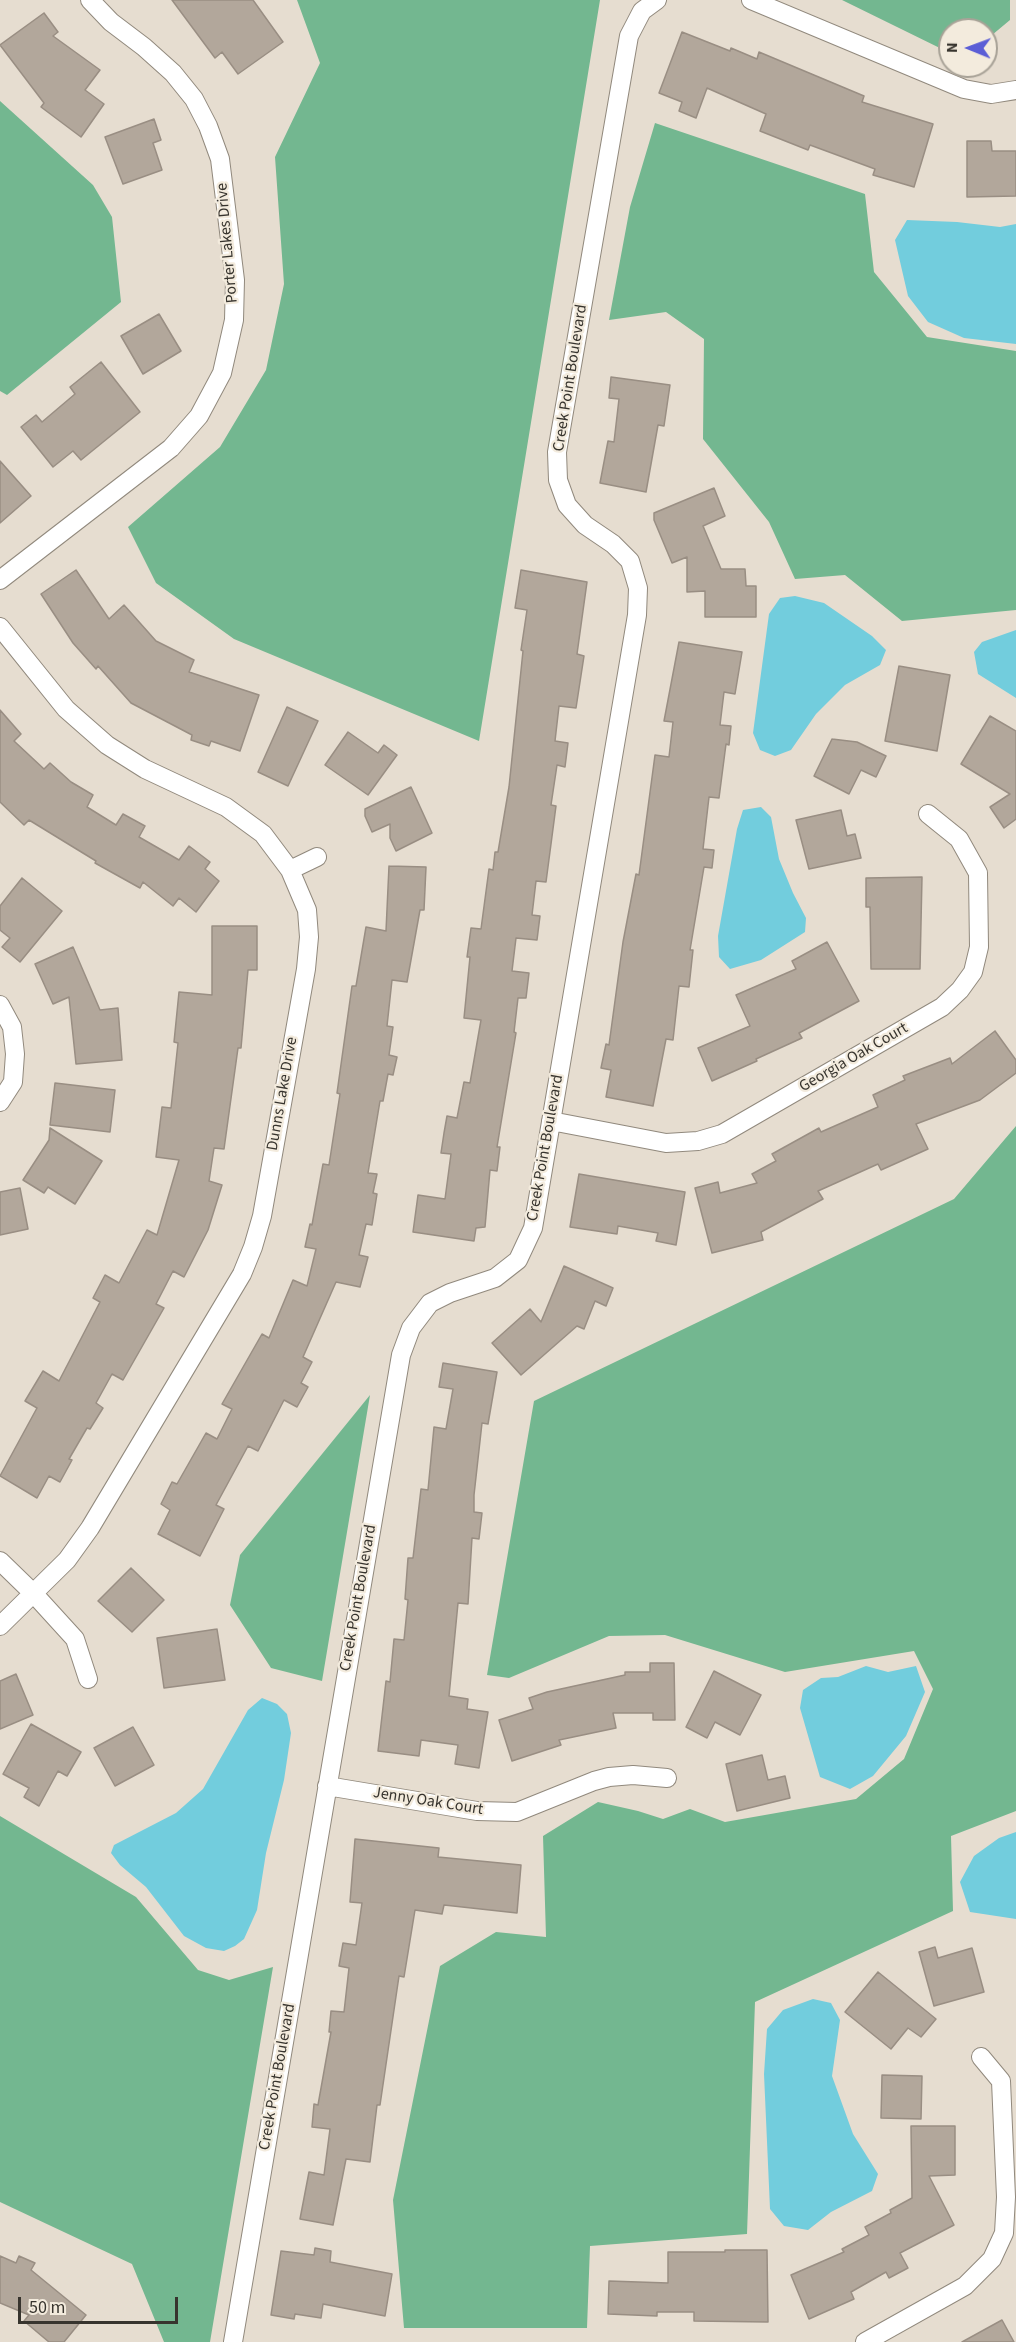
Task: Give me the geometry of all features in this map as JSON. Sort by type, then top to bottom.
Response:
[{"type":"street","name":"Porter Lakes Drive","points":[[0,580],[171,448],[199,416],[222,373],[234,320],[235,280],[220,159],[208,126],[194,99],[173,73],[111,22],[90,0]]},
{"type":"street","name":"Creek Point Boulevard","points":[[233,2342],[401,1355],[411,1328],[430,1303],[450,1293],[495,1278],[518,1260],[533,1228],[638,615],[638,588],[630,561],[613,544],[585,525],[567,505],[558,480],[557,452],[629,36],[642,11],[657,0]]},
{"type":"street","points":[[751,0],[964,89],[990,93],[1016,90]]},
{"type":"street","name":"Dunns Lake Drive","points":[[0,627],[66,709],[108,745],[145,769],[226,807],[264,834],[290,870],[307,910],[309,937],[262,1216],[254,1247],[242,1274],[90,1528],[67,1560],[0,1626]]},
{"type":"street","name":"Georgia Oak Court","points":[[551,1121],[666,1143],[698,1141],[714,1137],[942,1007],[960,990],[973,972],[979,947],[978,873],[959,840],[928,814]]},
{"type":"street","points":[[290,870],[317,858]]},
{"type":"street","points":[[0,1005],[12,1027],[15,1054],[12,1082],[0,1102]]},
{"type":"street","points":[[0,1562],[34,1594],[75,1640],[88,1679]]},
{"type":"street","name":"Jenny Oak Court","points":[[327,1786],[477,1811],[517,1812],[609,1777],[633,1775],[667,1778]]},
{"type":"street","points":[[865,2342],[965,2286],[992,2259],[1004,2233],[1006,2197],[1001,2081],[981,2056]]},
{"type":"green space","points":[[297,0],[600,0],[479,741],[234,639],[156,583],[128,527],[220,447],[266,370],[284,284],[275,157],[320,63]]},
{"type":"green space","points":[[842,0],[1010,0],[1010,20],[998,30],[998,18],[938,18],[938,47]]},
{"type":"green space","points":[[0,101],[93,185],[112,217],[121,302],[7,395],[0,391]]},
{"type":"green space","points":[[655,123],[865,194],[874,272],[927,337],[1016,351],[1016,610],[902,621],[845,575],[795,579],[769,522],[703,439],[704,339],[666,312],[609,320],[630,207]]},
{"type":"green space","points":[[1016,1126],[1016,1811],[951,1836],[953,1911],[755,2002],[747,2234],[590,2246],[587,2328],[404,2328],[393,2200],[440,1966],[496,1932],[546,1937],[543,1836],[598,1802],[663,1819],[690,1809],[725,1822],[856,1799],[904,1759],[933,1689],[914,1651],[785,1672],[665,1635],[609,1636],[509,1678],[487,1675],[534,1401],[954,1199]]},
{"type":"green space","points":[[370,1395],[322,1681],[271,1668],[230,1605],[240,1555]]},
{"type":"green space","points":[[0,1816],[136,1897],[198,1970],[229,1980],[273,1967],[210,2342],[164,2342],[132,2264],[0,2202]]},
{"type":"water","points":[[907,220],[1000,227],[1016,224],[1016,344],[964,338],[928,322],[908,296],[895,240]]},
{"type":"water","points":[[795,596],[824,603],[872,636],[886,650],[880,665],[845,685],[816,714],[791,750],[775,756],[760,750],[753,733],[769,614],[780,598]]},
{"type":"water","points":[[1016,630],[1016,698],[978,674],[974,652],[982,642]]},
{"type":"water","points":[[761,807],[771,817],[779,859],[806,918],[805,932],[761,960],[730,969],[719,957],[718,936],[737,829],[743,810]]},
{"type":"water","points":[[866,1666],[888,1672],[916,1666],[925,1692],[906,1736],[873,1776],[850,1789],[820,1777],[800,1708],[803,1690],[821,1678],[838,1677]]},
{"type":"water","points":[[262,1698],[277,1704],[287,1714],[291,1733],[284,1780],[266,1853],[257,1910],[244,1939],[235,1946],[224,1951],[206,1948],[184,1936],[146,1887],[120,1865],[111,1853],[114,1845],[176,1813],[203,1789],[248,1710]]},
{"type":"water","points":[[1016,1832],[1016,1919],[970,1912],[960,1882],[974,1856],[999,1838]]},
{"type":"water","points":[[813,1999],[831,2003],[840,2020],[832,2076],[853,2134],[878,2174],[872,2191],[831,2212],[808,2230],[784,2226],[770,2209],[764,2074],[767,2029],[783,2010]]},
{"type":"building","points":[[172,0],[253,0],[283,42],[238,74],[222,52],[215,58]]},
{"type":"building","points":[[44,13],[58,32],[53,36],[100,70],[85,90],[104,104],[81,137],[41,107],[44,103],[0,45]]},
{"type":"building","points":[[682,32],[757,59],[759,52],[864,96],[862,102],[933,124],[914,187],[873,175],[875,169],[810,145],[808,150],[760,131],[766,114],[707,88],[696,118],[679,111],[682,102],[659,93]]},
{"type":"building","points":[[154,119],[161,140],[153,143],[162,170],[123,184],[105,137]]},
{"type":"building","points":[[967,141],[991,141],[992,151],[1016,151],[1016,196],[967,197]]},
{"type":"building","points":[[159,314],[181,351],[143,374],[121,336]]},
{"type":"building","points":[[101,362],[140,412],[81,460],[73,451],[53,467],[21,427],[36,415],[42,422],[75,394],[70,387]]},
{"type":"building","points":[[611,377],[670,385],[664,426],[658,425],[646,492],[600,483],[608,441],[614,442],[619,399],[609,398]]},
{"type":"building","points":[[0,461],[31,496],[0,523]]},
{"type":"building","points":[[714,488],[725,516],[703,526],[721,569],[745,569],[746,586],[756,586],[756,617],[705,617],[705,591],[687,592],[687,557],[672,563],[654,520],[654,513]]},
{"type":"building","points":[[76,570],[109,619],[124,605],[156,641],[194,660],[189,672],[259,695],[240,751],[211,741],[209,746],[191,740],[192,735],[131,703],[98,666],[96,669],[73,643],[41,594]]},
{"type":"building","points":[[521,570],[587,582],[577,654],[584,656],[576,708],[559,706],[555,741],[568,743],[565,767],[557,765],[551,805],[556,806],[546,882],[536,881],[532,915],[540,916],[537,940],[516,938],[512,971],[529,973],[526,998],[518,998],[514,1032],[516,1033],[497,1147],[500,1147],[497,1171],[490,1170],[485,1227],[476,1228],[474,1241],[413,1232],[418,1195],[445,1199],[451,1154],[441,1153],[447,1116],[457,1118],[464,1082],[470,1083],[481,1020],[464,1018],[470,957],[467,957],[471,928],[481,929],[489,869],[493,870],[495,852],[498,852],[509,787],[523,651],[521,650],[527,610],[515,608]]},
{"type":"building","points":[[679,642],[742,652],[735,694],[724,692],[720,725],[731,726],[729,745],[726,744],[719,798],[709,797],[703,849],[714,850],[712,868],[704,867],[690,950],[693,950],[689,987],[679,986],[673,1040],[666,1039],[653,1106],[606,1097],[611,1070],[601,1068],[606,1044],[609,1045],[623,942],[636,874],[639,875],[655,755],[669,757],[673,722],[664,721]]},
{"type":"building","points":[[899,666],[950,675],[937,751],[885,741]]},
{"type":"building","points":[[287,707],[318,721],[288,786],[258,772]]},
{"type":"building","points":[[0,710],[21,734],[14,741],[44,769],[50,763],[71,782],[93,795],[87,807],[116,825],[123,814],[145,826],[139,837],[179,860],[189,846],[210,862],[205,869],[219,881],[196,912],[179,898],[173,906],[143,882],[140,888],[95,863],[96,861],[29,820],[24,825],[0,802]]},
{"type":"building","points":[[990,716],[1016,731],[1016,819],[1004,828],[990,807],[1010,794],[961,764]]},
{"type":"building","points":[[348,732],[378,753],[384,745],[397,755],[368,795],[325,765]]},
{"type":"building","points":[[832,739],[857,742],[886,756],[876,777],[861,770],[849,794],[814,776]]},
{"type":"building","points":[[411,787],[432,833],[396,851],[390,838],[390,824],[372,832],[365,816],[365,809]]},
{"type":"building","points":[[841,810],[847,836],[855,834],[861,858],[809,869],[796,820]]},
{"type":"building","points":[[389,866],[426,867],[424,910],[420,910],[407,982],[392,980],[387,1026],[393,1027],[389,1055],[397,1057],[393,1075],[388,1074],[383,1101],[380,1101],[368,1173],[377,1174],[373,1193],[377,1194],[372,1225],[366,1224],[359,1255],[368,1257],[360,1287],[336,1282],[303,1357],[312,1362],[301,1383],[308,1387],[297,1407],[284,1400],[258,1451],[248,1446],[216,1505],[224,1509],[200,1556],[158,1534],[170,1510],[161,1504],[172,1482],[177,1484],[206,1433],[217,1439],[232,1409],[222,1404],[262,1334],[269,1338],[293,1280],[307,1286],[316,1249],[305,1247],[310,1224],[312,1225],[323,1164],[329,1165],[340,1094],[337,1093],[352,986],[356,986],[366,927],[386,931]]},
{"type":"building","points":[[922,877],[920,969],[871,969],[870,907],[866,907],[866,878]]},
{"type":"building","points":[[22,878],[62,911],[20,962],[2,947],[10,938],[0,930],[0,906]]},
{"type":"building","points":[[212,926],[257,926],[257,970],[248,970],[241,1048],[238,1048],[224,1149],[214,1148],[209,1181],[222,1185],[208,1230],[184,1277],[173,1271],[156,1304],[164,1308],[123,1380],[112,1374],[96,1403],[103,1408],[90,1429],[87,1428],[69,1459],[72,1460],[60,1482],[49,1476],[37,1498],[0,1476],[37,1408],[25,1401],[43,1371],[59,1381],[100,1302],[93,1298],[105,1275],[119,1283],[147,1230],[157,1235],[179,1160],[156,1157],[162,1107],[171,1108],[178,1043],[174,1042],[179,992],[212,995]]},
{"type":"building","points":[[827,942],[859,1001],[799,1033],[802,1038],[712,1081],[698,1048],[750,1026],[736,995],[796,969],[792,961]]},
{"type":"building","points":[[73,947],[100,1010],[118,1008],[122,1060],[76,1064],[69,997],[53,1004],[35,964]]},
{"type":"building","points":[[995,1031],[1016,1060],[1016,1073],[980,1100],[916,1124],[928,1149],[881,1170],[878,1164],[818,1191],[823,1199],[761,1232],[763,1240],[712,1253],[695,1188],[718,1182],[720,1193],[757,1183],[752,1174],[776,1161],[772,1154],[819,1128],[821,1132],[878,1107],[873,1095],[905,1080],[903,1076],[950,1058],[952,1064]]},
{"type":"building","points":[[55,1083],[115,1090],[110,1132],[50,1125]]},
{"type":"building","points":[[50,1128],[102,1161],[75,1204],[48,1187],[44,1193],[23,1180],[49,1140]]},
{"type":"building","points":[[579,1174],[685,1192],[676,1245],[656,1241],[658,1233],[618,1226],[617,1234],[570,1227]]},
{"type":"building","points":[[20,1188],[28,1229],[0,1235],[0,1192]]},
{"type":"building","points":[[564,1266],[613,1288],[606,1306],[595,1301],[584,1329],[577,1326],[521,1375],[492,1343],[530,1309],[541,1322]]},
{"type":"building","points":[[443,1363],[497,1372],[488,1424],[482,1423],[474,1495],[474,1512],[482,1513],[479,1539],[472,1538],[468,1604],[458,1603],[449,1696],[468,1699],[467,1709],[488,1712],[479,1768],[455,1764],[458,1745],[421,1740],[419,1756],[378,1751],[386,1681],[390,1682],[394,1639],[404,1640],[408,1600],[405,1599],[408,1558],[413,1558],[421,1489],[428,1490],[434,1427],[446,1429],[453,1389],[439,1387]]},
{"type":"building","points":[[131,1568],[164,1600],[132,1632],[98,1601]]},
{"type":"building","points":[[217,1629],[225,1680],[164,1688],[157,1638]]},
{"type":"building","points":[[650,1663],[674,1663],[675,1720],[653,1720],[653,1713],[613,1713],[616,1728],[559,1740],[561,1745],[512,1761],[499,1720],[533,1709],[529,1698],[625,1675],[625,1672],[650,1672]]},
{"type":"building","points":[[714,1671],[761,1695],[740,1735],[715,1722],[707,1738],[686,1727]]},
{"type":"building","points":[[16,1674],[33,1715],[0,1729],[0,1681]]},
{"type":"building","points":[[31,1724],[81,1752],[67,1776],[58,1771],[39,1806],[24,1797],[29,1788],[3,1774]]},
{"type":"building","points":[[133,1727],[154,1765],[115,1786],[94,1748]]},
{"type":"building","points":[[762,1755],[768,1780],[785,1776],[790,1798],[737,1811],[726,1764]]},
{"type":"building","points":[[355,1839],[439,1848],[438,1857],[521,1865],[517,1913],[444,1905],[442,1914],[415,1910],[404,1977],[399,1976],[380,2105],[377,2105],[370,2162],[346,2159],[333,2225],[300,2219],[309,2172],[324,2175],[330,2129],[312,2127],[314,2104],[318,2105],[331,2032],[329,2032],[331,2011],[344,2012],[349,1968],[339,1966],[343,1943],[356,1945],[362,1903],[350,1902]]},
{"type":"building","points":[[935,1947],[938,1958],[972,1948],[984,1992],[934,2006],[919,1952]]},
{"type":"building","points":[[878,1972],[936,2019],[921,2037],[908,2028],[891,2049],[845,2012]]},
{"type":"building","points":[[882,2075],[922,2076],[921,2119],[881,2118]]},
{"type":"building","points":[[911,2126],[955,2126],[955,2175],[929,2176],[954,2225],[900,2253],[908,2268],[889,2278],[886,2272],[851,2292],[854,2299],[809,2319],[791,2275],[844,2252],[842,2249],[869,2235],[865,2227],[912,2198]]},
{"type":"building","points":[[315,2248],[331,2251],[330,2262],[392,2274],[385,2316],[323,2304],[321,2318],[295,2314],[294,2319],[271,2315],[281,2251],[314,2255]]},
{"type":"building","points":[[725,2250],[767,2250],[768,2322],[694,2321],[694,2312],[657,2312],[657,2316],[608,2314],[609,2281],[668,2283],[668,2252],[725,2252]]},
{"type":"building","points":[[0,2256],[16,2263],[19,2256],[35,2263],[31,2270],[86,2315],[64,2342],[49,2342],[24,2321],[29,2315],[0,2303]]},
{"type":"building","points":[[1002,2320],[1014,2342],[962,2342]]}]
